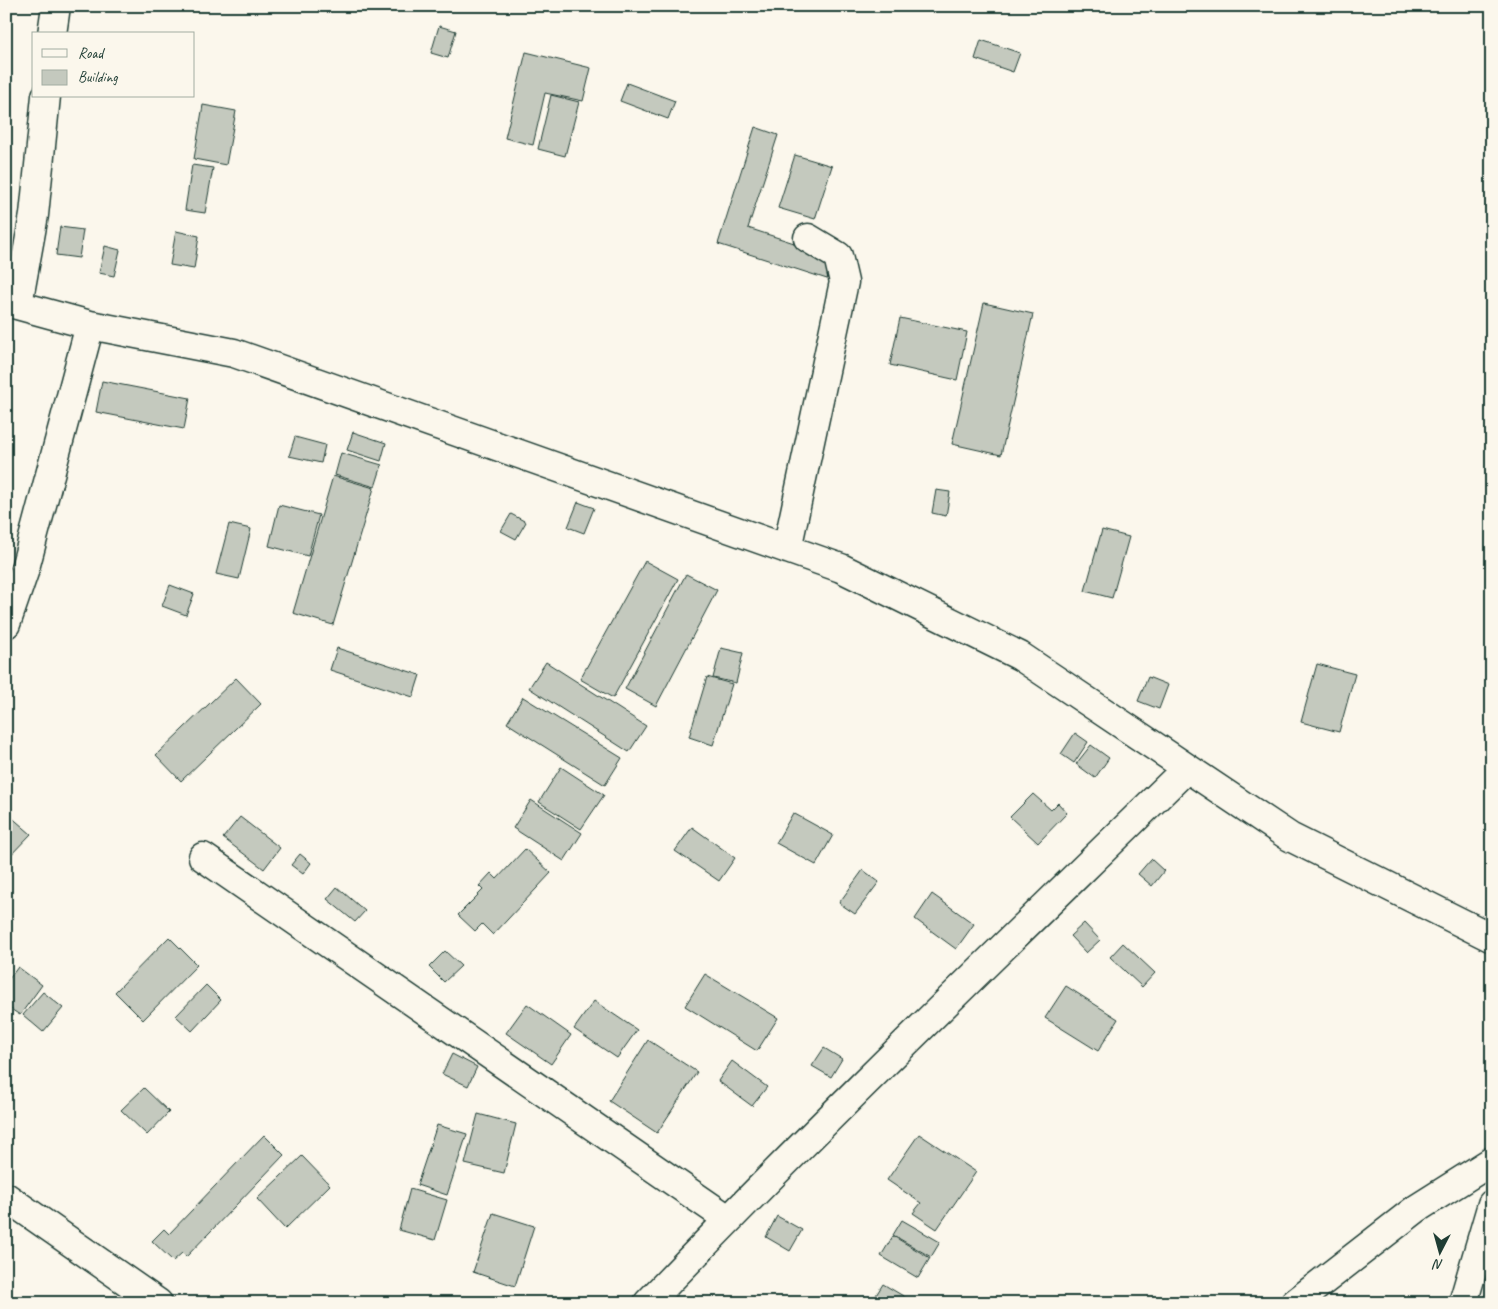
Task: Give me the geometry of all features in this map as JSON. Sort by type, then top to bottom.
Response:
[{"type":"street","points":[[52,32],[56,6]]},
{"type":"street","points":[[46,98],[34,215],[12,303],[90,325],[234,353],[840,568],[1020,656],[1290,837],[1492,938]]},
{"type":"street","points":[[787,549],[844,282],[838,256],[808,238]]},
{"type":"street","points":[[6,624],[24,572],[90,325]]},
{"type":"street","points":[[648,1303],[728,1220],[1187,768]]},
{"type":"street","points":[[203,857],[728,1220]]},
{"type":"street","points":[[1295,1303],[1416,1210],[1492,1161]]},
{"type":"street","points":[[6,1197],[158,1303]]},
{"type":"street","points":[[1462,1303],[1492,1204]]},
{"type":"building","points":[[439,26],[456,31],[448,58],[431,53]]},
{"type":"building","points":[[981,40],[1020,53],[1013,72],[975,59]]},
{"type":"building","points":[[526,52],[591,68],[583,101],[545,93],[533,145],[505,138]]},
{"type":"building","points":[[627,83],[675,101],[668,119],[620,101]]},
{"type":"building","points":[[551,95],[579,102],[565,156],[538,149]]},
{"type":"building","points":[[203,105],[236,111],[226,165],[194,159]]},
{"type":"building","points":[[755,127],[778,135],[748,228],[834,256],[827,279],[718,244]]},
{"type":"building","points":[[795,155],[832,166],[815,219],[778,208]]},
{"type":"building","points":[[192,165],[213,168],[205,213],[185,210]]},
{"type":"building","points":[[60,227],[83,230],[79,258],[56,255]]},
{"type":"building","points":[[176,231],[199,236],[194,269],[170,265]]},
{"type":"building","points":[[105,246],[120,250],[114,276],[99,273]]},
{"type":"building","points":[[984,303],[1033,314],[1001,455],[952,444]]},
{"type":"building","points":[[900,318],[967,332],[957,380],[890,365]]},
{"type":"building","points":[[102,381],[190,398],[184,429],[96,412]]},
{"type":"building","points":[[353,432],[386,443],[381,461],[347,450]]},
{"type":"building","points":[[295,437],[325,445],[321,463],[289,456]]},
{"type":"building","points":[[341,453],[382,465],[375,487],[335,475]]},
{"type":"building","points":[[333,476],[374,488],[333,625],[293,613]]},
{"type":"building","points":[[936,490],[950,492],[946,516],[932,513]]},
{"type":"building","points":[[578,502],[594,508],[584,533],[568,527]]},
{"type":"building","points":[[279,505],[319,515],[308,556],[269,546]]},
{"type":"building","points":[[511,514],[526,522],[516,539],[501,531]]},
{"type":"building","points":[[229,524],[251,529],[239,579],[216,574]]},
{"type":"building","points":[[1102,530],[1129,537],[1112,598],[1085,591]]},
{"type":"building","points":[[645,561],[678,579],[613,698],[580,679]]},
{"type":"building","points":[[686,574],[717,590],[656,706],[625,689]]},
{"type":"building","points":[[170,585],[194,594],[186,615],[162,606]]},
{"type":"building","points":[[337,648],[420,675],[413,697],[330,670]]},
{"type":"building","points":[[721,648],[743,653],[736,683],[713,678]]},
{"type":"building","points":[[546,662],[646,726],[629,752],[529,688]]},
{"type":"building","points":[[1317,664],[1355,674],[1339,732],[1301,722]]},
{"type":"building","points":[[707,677],[732,684],[713,745],[689,737]]},
{"type":"building","points":[[1148,677],[1168,685],[1159,709],[1138,701]]},
{"type":"building","points":[[236,678],[261,704],[181,781],[156,755]]},
{"type":"building","points":[[523,697],[622,758],[605,785],[507,723]]},
{"type":"building","points":[[1075,733],[1088,742],[1074,763],[1061,754]]},
{"type":"building","points":[[1091,745],[1109,758],[1095,778],[1076,764]]},
{"type":"building","points":[[561,767],[604,795],[581,829],[539,802]]},
{"type":"building","points":[[1033,794],[1051,810],[1058,803],[1067,813],[1038,843],[1010,817]]},
{"type":"building","points":[[531,800],[582,833],[564,861],[513,828]]},
{"type":"building","points":[[793,813],[833,835],[816,865],[776,843]]},
{"type":"building","points":[[9,815],[31,834],[6,860],[6,818]]},
{"type":"building","points":[[240,817],[280,848],[264,869],[223,838]]},
{"type":"building","points":[[692,827],[735,858],[719,881],[675,851]]},
{"type":"building","points":[[525,849],[551,873],[493,935],[482,924],[475,931],[458,915],[483,890],[479,886],[491,873],[497,879]]},
{"type":"building","points":[[300,854],[311,863],[303,874],[291,865]]},
{"type":"building","points":[[1151,859],[1164,871],[1152,886],[1138,874]]},
{"type":"building","points":[[863,870],[879,882],[855,914],[839,903]]},
{"type":"building","points":[[337,887],[365,911],[355,922],[327,899]]},
{"type":"building","points":[[932,894],[974,924],[956,949],[915,919]]},
{"type":"building","points":[[1084,923],[1100,940],[1086,953],[1070,936]]},
{"type":"building","points":[[169,937],[197,965],[143,1020],[115,992]]},
{"type":"building","points":[[1123,943],[1155,973],[1142,987],[1110,957]]},
{"type":"building","points":[[445,951],[461,966],[444,982],[429,967]]},
{"type":"building","points":[[18,967],[42,985],[20,1015],[6,1006],[6,983]]},
{"type":"building","points":[[705,974],[778,1018],[757,1051],[685,1006]]},
{"type":"building","points":[[206,985],[221,1000],[192,1031],[176,1016]]},
{"type":"building","points":[[1066,986],[1118,1019],[1098,1051],[1045,1018]]},
{"type":"building","points":[[43,992],[63,1008],[43,1032],[23,1015]]},
{"type":"building","points":[[594,1001],[637,1030],[617,1058],[574,1029]]},
{"type":"building","points":[[527,1004],[571,1035],[551,1064],[506,1033]]},
{"type":"building","points":[[648,1040],[697,1072],[657,1133],[609,1101]]},
{"type":"building","points":[[824,1048],[842,1059],[831,1077],[812,1066]]},
{"type":"building","points":[[452,1054],[477,1067],[468,1086],[442,1074]]},
{"type":"building","points":[[732,1061],[767,1087],[752,1106],[718,1081]]},
{"type":"building","points":[[144,1088],[169,1112],[147,1135],[121,1110]]},
{"type":"building","points":[[478,1114],[516,1124],[504,1173],[465,1164]]},
{"type":"building","points":[[437,1125],[467,1134],[447,1195],[417,1185]]},
{"type":"building","points":[[919,1134],[976,1172],[937,1229],[913,1213],[921,1203],[887,1180]]},
{"type":"building","points":[[264,1135],[284,1155],[186,1257],[182,1253],[173,1261],[152,1241],[164,1229],[169,1234]]},
{"type":"building","points":[[302,1156],[330,1185],[285,1229],[257,1199]]},
{"type":"building","points":[[410,1189],[447,1200],[435,1240],[399,1230]]},
{"type":"building","points":[[493,1213],[534,1226],[515,1286],[473,1272]]},
{"type":"building","points":[[777,1216],[802,1230],[790,1251],[766,1237]]},
{"type":"building","points":[[902,1220],[940,1242],[931,1257],[893,1235]]},
{"type":"building","points":[[893,1236],[930,1258],[918,1278],[881,1256]]},
{"type":"building","points":[[883,1284],[915,1303],[878,1303],[873,1300]]}]
